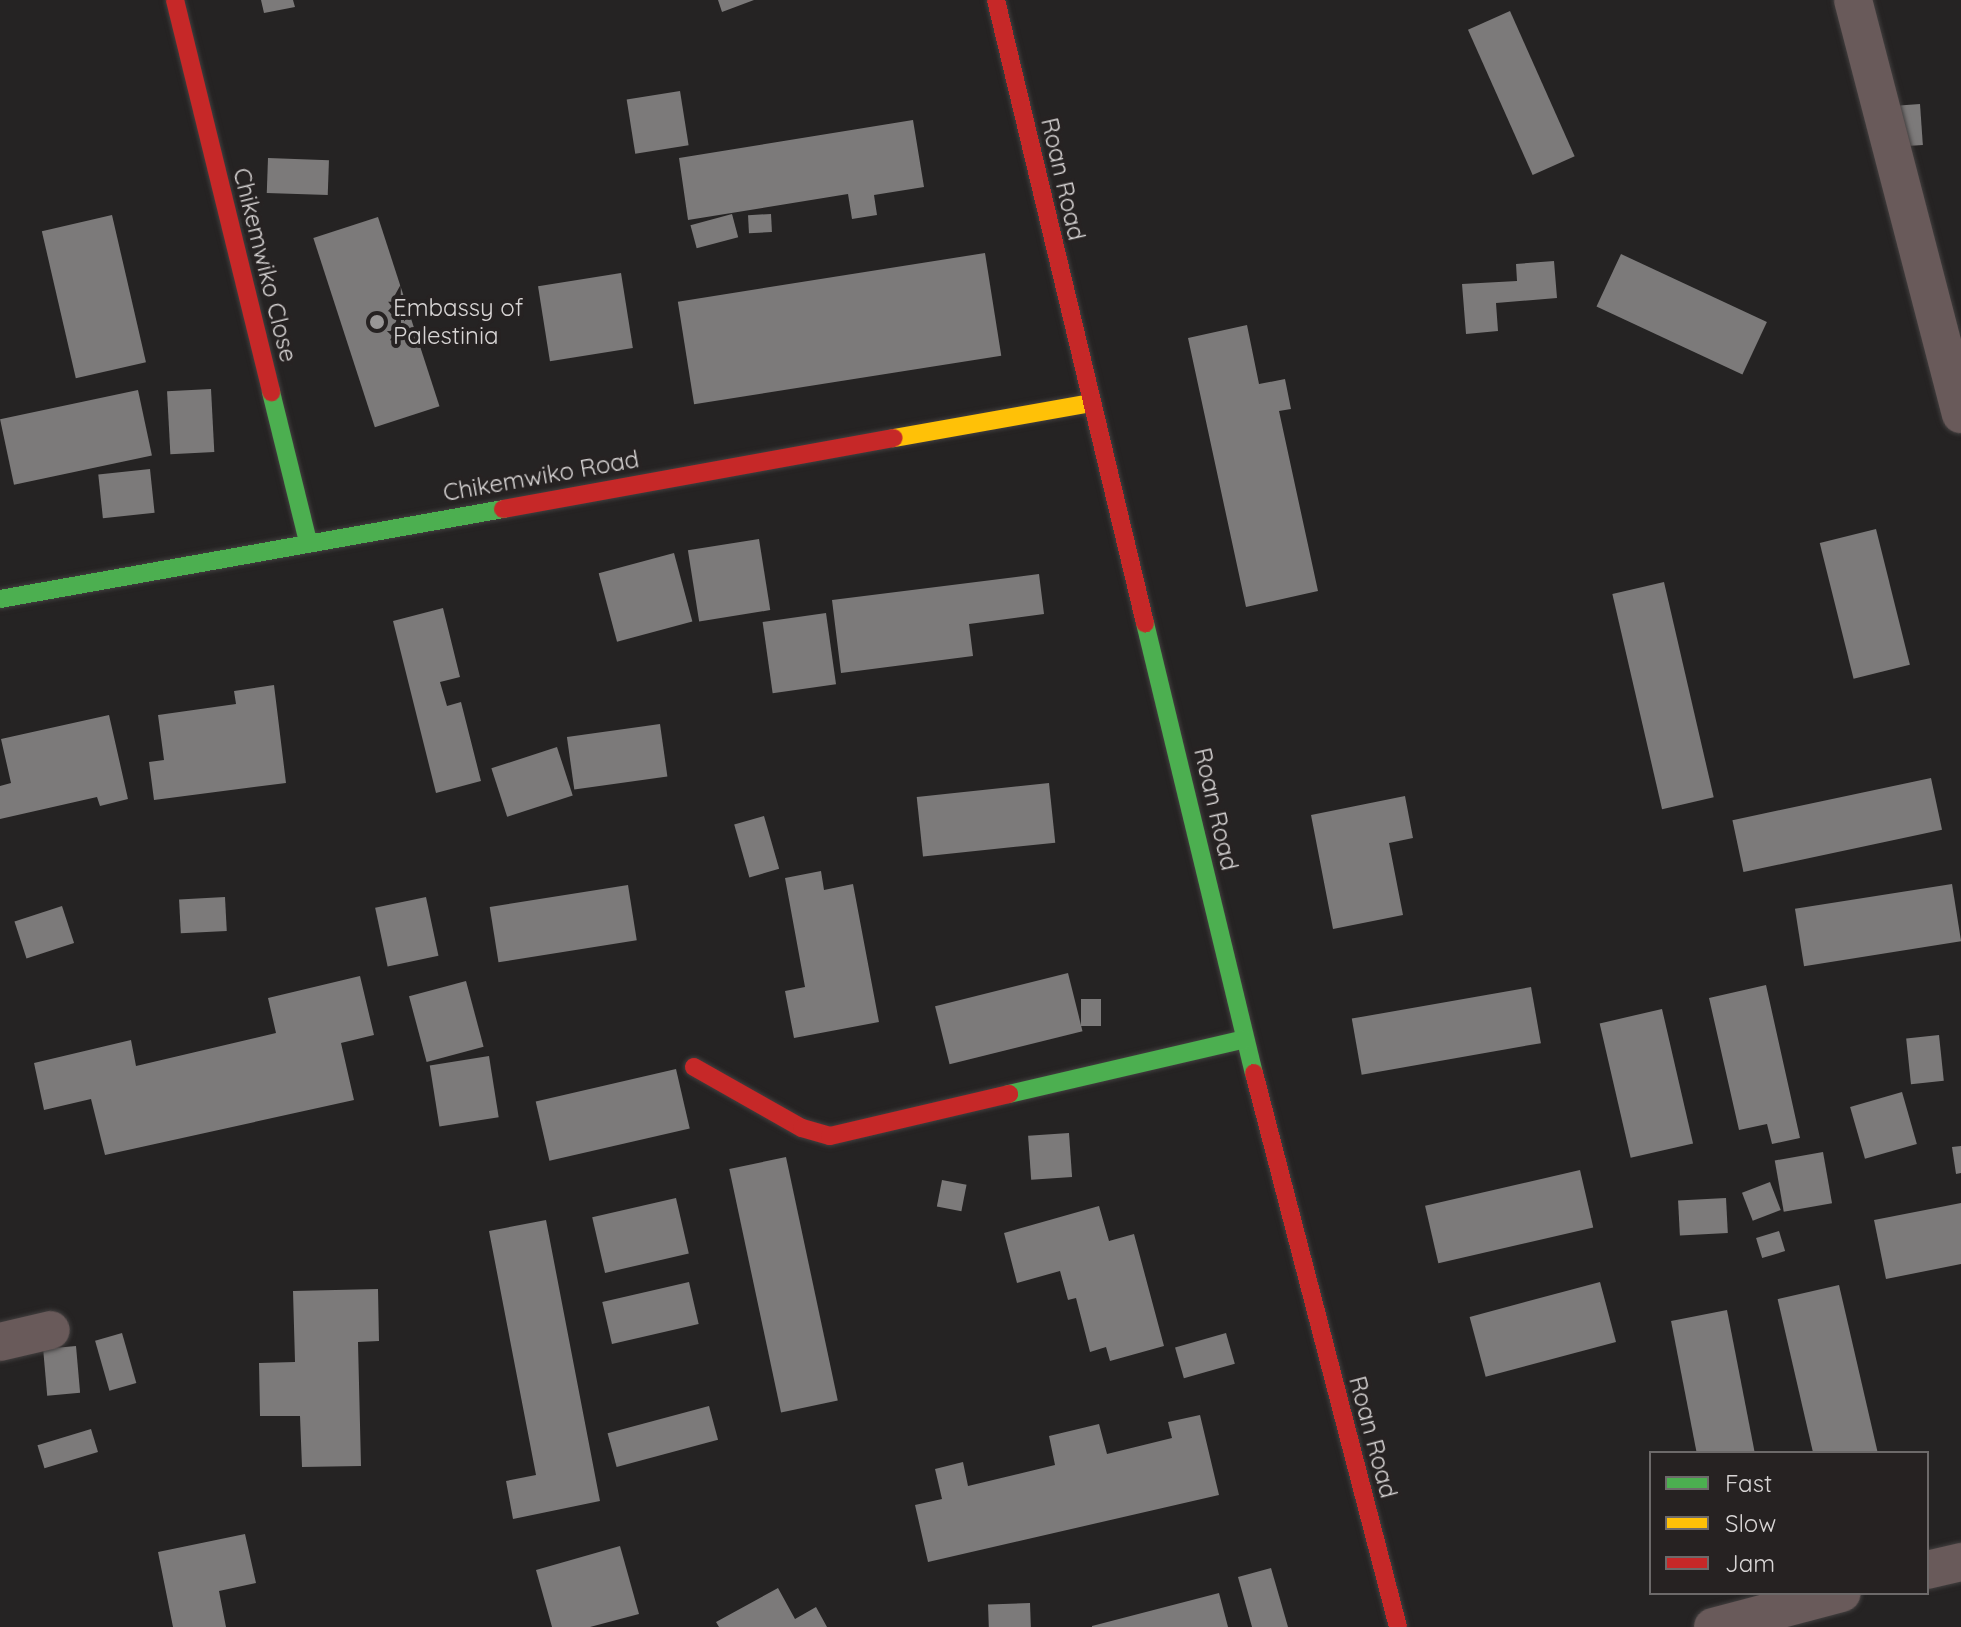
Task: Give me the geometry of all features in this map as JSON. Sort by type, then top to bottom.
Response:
[{"type":"street","name":"Chikemwiko Close","points":[[175,0],[308,542]]},
{"type":"street","name":"Roan Road","points":[[996,0],[1090,403],[1245,1039],[1398,1627]]},
{"type":"street","points":[[1853,0],[1961,414]]},
{"type":"street","name":"Chikemwiko Road","points":[[0,599],[1090,403]]},
{"type":"street","points":[[694,1067],[802,1128],[830,1136],[1245,1039]]},
{"type":"street","points":[[0,1342],[51,1330]]},
{"type":"street","points":[[1929,1570],[1961,1562]]},
{"type":"street","points":[[1713,1627],[1834,1595]]},
{"type":"building","points":[[261,0],[293,0],[295,7],[264,13]]},
{"type":"building","points":[[718,0],[754,0],[722,12]]},
{"type":"building","points":[[1510,11],[1575,156],[1533,175],[1468,30]]},
{"type":"building","points":[[680,91],[689,145],[635,154],[627,99]]},
{"type":"building","points":[[1920,104],[1923,145],[1892,147],[1889,106]]},
{"type":"building","points":[[913,120],[924,187],[874,195],[877,215],[852,219],[848,194],[688,220],[679,158]]},
{"type":"building","points":[[268,158],[329,160],[328,195],[267,193]]},
{"type":"building","points":[[732,214],[738,237],[697,248],[690,225]]},
{"type":"building","points":[[771,214],[772,232],[749,233],[748,215]]},
{"type":"building","points":[[112,215],[146,362],[76,378],[42,231]]},
{"type":"building","name":"Embassy of Palestinia","points":[[378,217],[439,406],[375,427],[313,238]]},
{"type":"building","points":[[985,253],[1001,356],[694,404],[678,302]]},
{"type":"building","points":[[1621,254],[1767,322],[1742,375],[1596,307]]},
{"type":"building","points":[[1554,261],[1557,298],[1496,303],[1498,331],[1466,334],[1462,284],[1517,281],[1516,264]]},
{"type":"building","points":[[621,273],[633,348],[550,361],[538,286]]},
{"type":"building","points":[[1247,325],[1259,384],[1285,379],[1291,409],[1279,411],[1318,591],[1246,607],[1188,338]]},
{"type":"building","points":[[211,389],[214,452],[170,454],[167,391]]},
{"type":"building","points":[[138,390],[152,456],[14,485],[0,419]]},
{"type":"building","points":[[150,469],[155,513],[103,518],[98,474]]},
{"type":"building","points":[[1876,529],[1910,665],[1854,679],[1820,543]]},
{"type":"building","points":[[759,539],[770,610],[699,621],[688,550]]},
{"type":"building","points":[[674,553],[692,622],[617,642],[599,573]]},
{"type":"building","points":[[1039,574],[1044,614],[969,624],[973,656],[841,673],[832,600]]},
{"type":"building","points":[[1664,582],[1714,797],[1662,809],[1612,594]]},
{"type":"building","points":[[443,608],[460,677],[440,682],[447,706],[461,702],[481,781],[436,793],[393,621]]},
{"type":"building","points":[[826,613],[836,684],[773,693],[763,622]]},
{"type":"building","points":[[274,685],[286,783],[154,800],[149,762],[164,760],[158,715],[236,704],[234,691]]},
{"type":"building","points":[[109,715],[128,799],[100,806],[97,797],[0,819],[0,786],[11,783],[1,739]]},
{"type":"building","points":[[660,724],[667,776],[574,790],[567,737]]},
{"type":"building","points":[[557,747],[573,796],[507,817],[491,768]]},
{"type":"building","points":[[1931,778],[1942,830],[1743,872],[1732,820]]},
{"type":"building","points":[[1049,783],[1055,843],[923,857],[917,797]]},
{"type":"building","points":[[1405,796],[1413,838],[1389,843],[1403,915],[1333,929],[1311,815]]},
{"type":"building","points":[[764,816],[779,869],[749,877],[734,825]]},
{"type":"building","points":[[821,871],[824,890],[853,884],[879,1022],[794,1038],[785,991],[805,987],[785,878]]},
{"type":"building","points":[[1952,884],[1961,941],[1804,966],[1795,909]]},
{"type":"building","points":[[628,885],[637,940],[498,962],[490,907]]},
{"type":"building","points":[[225,897],[227,931],[181,933],[179,899]]},
{"type":"building","points":[[426,897],[438,956],[388,967],[375,908]]},
{"type":"building","points":[[62,906],[74,943],[26,959],[14,921]]},
{"type":"building","points":[[1068,973],[1083,1031],[950,1064],[935,1006]]},
{"type":"building","points":[[360,976],[374,1035],[341,1043],[354,1100],[105,1155],[91,1099],[44,1110],[34,1063],[131,1040],[136,1066],[276,1033],[268,998]]},
{"type":"building","points":[[466,981],[484,1047],[427,1062],[409,996]]},
{"type":"building","points":[[1766,985],[1800,1138],[1772,1144],[1767,1124],[1739,1130],[1709,998]]},
{"type":"building","points":[[1531,987],[1541,1043],[1362,1075],[1352,1019]]},
{"type":"building","points":[[1081,999],[1101,999],[1101,1026],[1081,1026]]},
{"type":"building","points":[[1662,1009],[1693,1143],[1631,1158],[1600,1023]]},
{"type":"building","points":[[1939,1035],[1944,1081],[1911,1084],[1906,1038]]},
{"type":"building","points":[[489,1056],[499,1117],[439,1127],[430,1065]]},
{"type":"building","points":[[676,1069],[690,1128],[549,1161],[536,1101]]},
{"type":"building","points":[[1902,1092],[1917,1144],[1865,1159],[1850,1107]]},
{"type":"building","points":[[1069,1133],[1072,1177],[1031,1180],[1028,1136]]},
{"type":"building","points":[[1961,1146],[1961,1173],[1956,1174],[1952,1147]]},
{"type":"building","points":[[1823,1152],[1832,1203],[1784,1212],[1775,1161]]},
{"type":"building","points":[[786,1157],[838,1401],[781,1413],[729,1169]]},
{"type":"building","points":[[1580,1170],[1593,1227],[1438,1263],[1425,1206]]},
{"type":"building","points":[[942,1180],[967,1185],[961,1211],[937,1207]]},
{"type":"building","points":[[1770,1182],[1781,1210],[1753,1221],[1742,1193]]},
{"type":"building","points":[[676,1198],[689,1254],[605,1273],[592,1217]]},
{"type":"building","points":[[1726,1198],[1728,1233],[1680,1235],[1678,1201]]},
{"type":"building","points":[[1961,1203],[1961,1264],[1886,1279],[1874,1220]]},
{"type":"building","points":[[1099,1206],[1109,1241],[1134,1234],[1164,1346],[1110,1361],[1106,1347],[1090,1352],[1076,1298],[1068,1300],[1060,1271],[1017,1283],[1004,1233]]},
{"type":"building","points":[[546,1220],[600,1501],[513,1519],[506,1481],[536,1475],[489,1231]]},
{"type":"building","points":[[1779,1231],[1785,1251],[1762,1258],[1756,1238]]},
{"type":"building","points":[[689,1282],[699,1324],[612,1344],[602,1302]]},
{"type":"building","points":[[1600,1282],[1616,1342],[1486,1377],[1470,1317]]},
{"type":"building","points":[[1839,1285],[1877,1451],[1813,1451],[1778,1299]]},
{"type":"building","points":[[378,1289],[379,1341],[358,1342],[361,1466],[302,1467],[300,1416],[260,1416],[259,1363],[295,1362],[293,1291]]},
{"type":"building","points":[[1727,1310],[1754,1451],[1696,1451],[1671,1321]]},
{"type":"building","points":[[122,1333],[136,1383],[109,1391],[95,1341]]},
{"type":"building","points":[[1226,1333],[1235,1364],[1184,1378],[1175,1348]]},
{"type":"building","points":[[76,1346],[80,1393],[47,1396],[43,1349]]},
{"type":"building","points":[[709,1406],[718,1440],[617,1467],[608,1433]]},
{"type":"building","points":[[1200,1415],[1219,1495],[928,1562],[915,1505],[942,1499],[935,1469],[963,1462],[968,1486],[1055,1465],[1049,1436],[1099,1424],[1107,1454],[1172,1438],[1168,1422]]},
{"type":"building","points":[[91,1429],[98,1452],[44,1468],[37,1445]]},
{"type":"building","points":[[245,1534],[256,1583],[219,1591],[226,1627],[173,1627],[158,1552]]},
{"type":"building","points":[[620,1546],[639,1614],[590,1627],[552,1627],[536,1570]]},
{"type":"building","points":[[1271,1568],[1288,1627],[1252,1627],[1238,1577]]},
{"type":"building","points":[[778,1588],[795,1619],[816,1607],[827,1627],[719,1627],[716,1622]]},
{"type":"building","points":[[1219,1593],[1228,1627],[1092,1627],[1092,1626]]},
{"type":"building","points":[[1030,1603],[1031,1627],[989,1627],[988,1604]]},
{"type":"traffic: fast","points":[[271,392],[308,542]]},
{"type":"traffic: fast","points":[[0,599],[503,509]]},
{"type":"traffic: fast","points":[[1145,623],[1254,1073]]},
{"type":"traffic: fast","points":[[1009,1094],[1245,1039]]},
{"type":"traffic: slow","points":[[894,438],[1090,403]]},
{"type":"traffic: jam","points":[[175,0],[271,392]]},
{"type":"traffic: jam","points":[[996,0],[1145,623]]},
{"type":"traffic: jam","points":[[503,509],[894,438]]},
{"type":"traffic: jam","points":[[694,1067],[802,1128],[830,1136],[1009,1094]]},
{"type":"traffic: jam","points":[[1254,1073],[1398,1627]]},
{"type":"place","name":"Embassy of Palestinia","points":[[377,322]]}]
